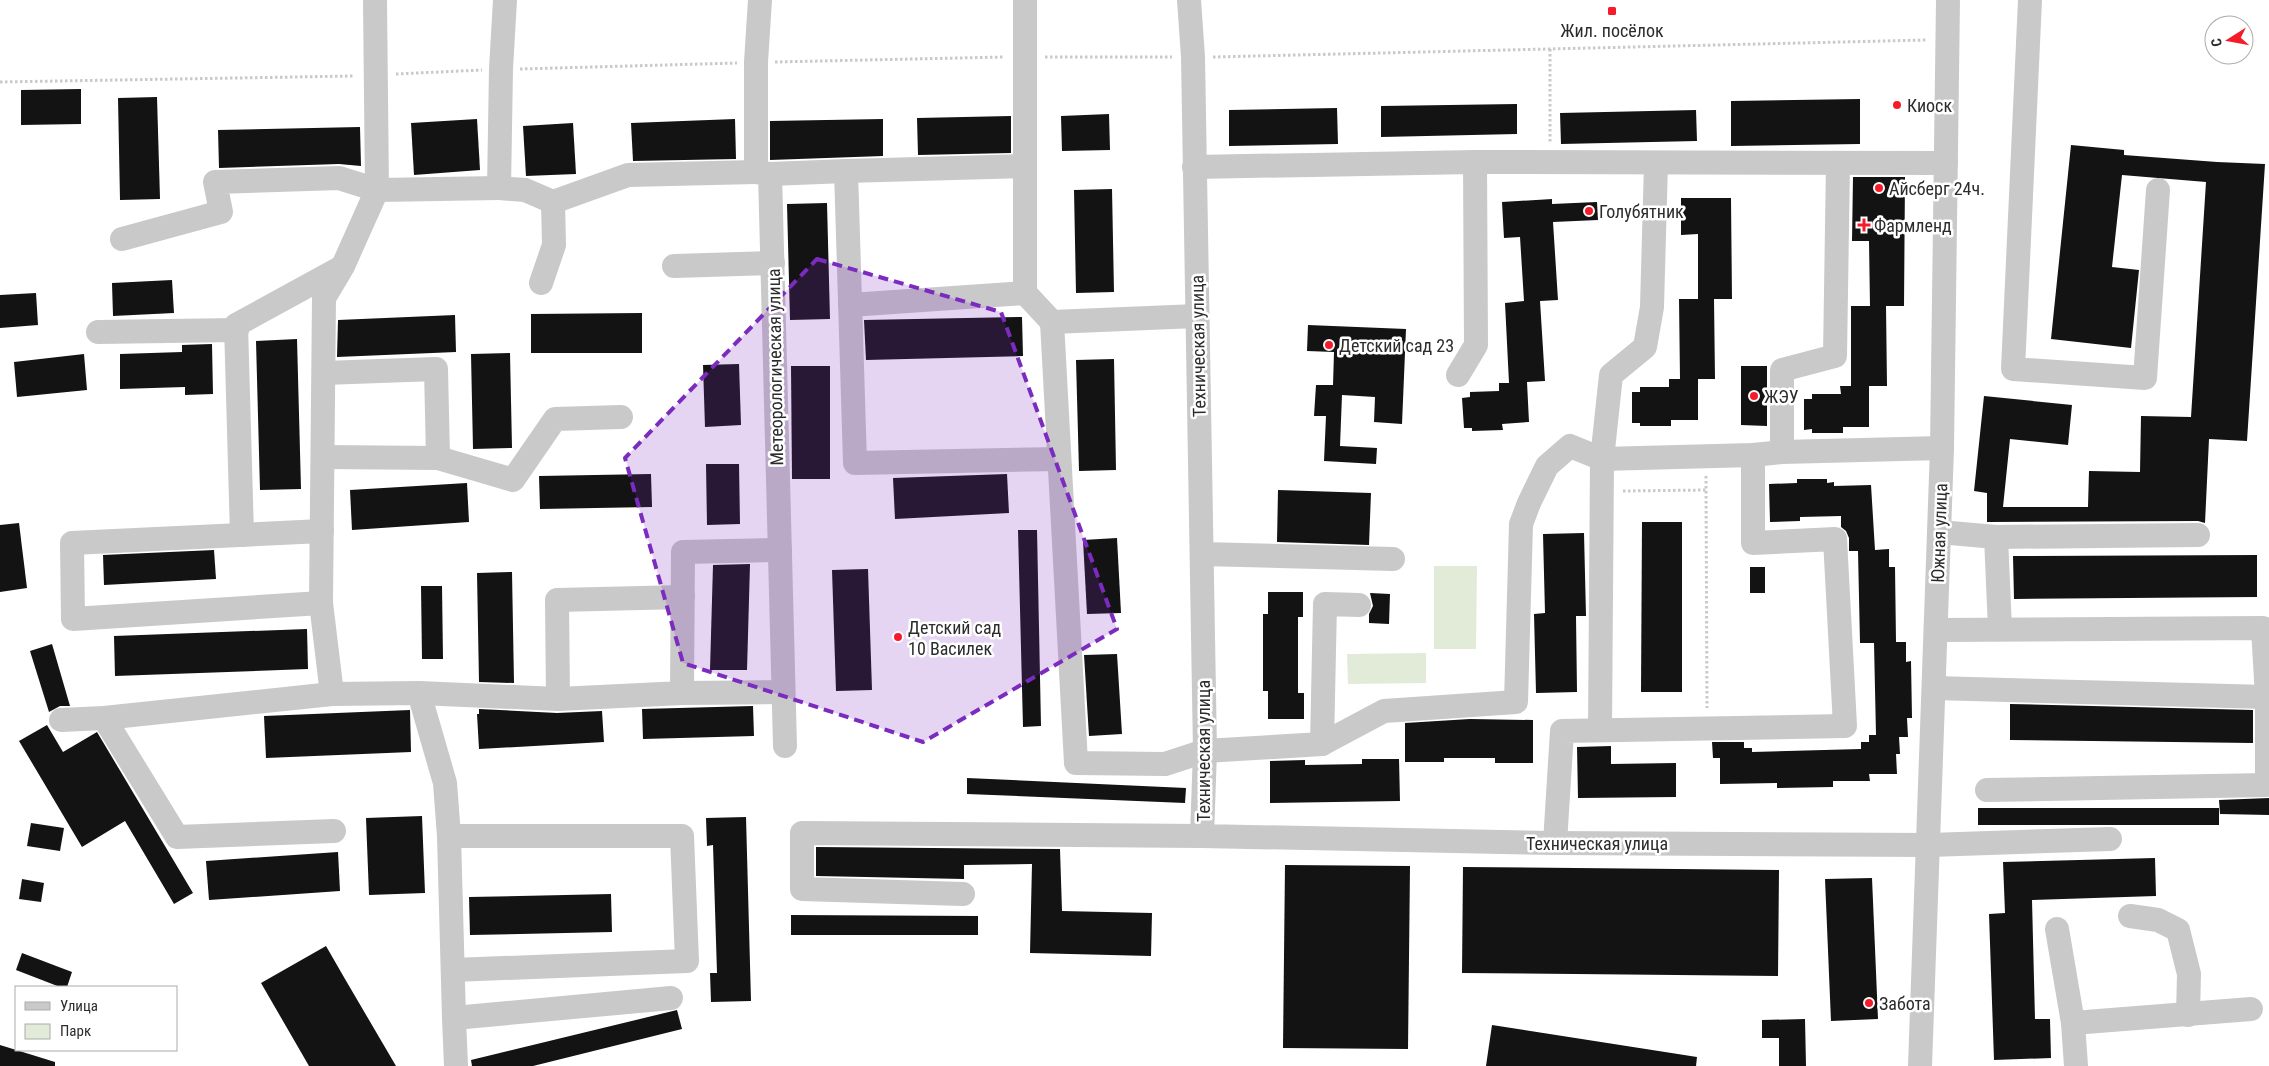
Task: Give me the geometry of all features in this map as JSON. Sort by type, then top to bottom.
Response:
[{"type":"street","points":[[332,694],[321,603],[324,298],[343,266],[377,190],[375,0]]},
{"type":"street","points":[[499,188],[501,69],[506,0]]},
{"type":"street","name":"Метеорологическая улица","points":[[760,0],[756,62],[763,173],[772,263],[784,746]]},
{"type":"street","points":[[1025,0],[1025,293],[1052,322],[1076,763],[1164,764],[1205,751],[1322,744],[1384,711],[1516,702],[1521,524],[1547,466],[1570,446],[1602,460],[1753,456],[1782,452],[1942,448]]},
{"type":"street","name":"Техническая улица","points":[[1189,0],[1193,57],[1202,554],[1205,751],[1202,836],[1555,843],[1929,845],[2110,839]]},
{"type":"street","name":"Южная улица","points":[[1920,1066],[1942,448],[1948,0]]},
{"type":"street","points":[[2030,0],[2013,369],[2145,378],[2158,190]]},
{"type":"street","points":[[1194,167],[1475,162],[1946,163]]},
{"type":"street","points":[[1458,375],[1476,345],[1475,162]]},
{"type":"street","points":[[1600,730],[1602,460],[1611,375],[1645,348],[1652,307],[1656,163]]},
{"type":"street","points":[[1782,452],[1782,370],[1835,356],[1838,163]]},
{"type":"street","points":[[122,239],[221,212],[215,182],[339,178],[377,190],[499,188],[525,190],[553,202],[628,175],[846,172],[1025,166]]},
{"type":"street","points":[[846,172],[855,463],[1059,458]]},
{"type":"street","points":[[541,283],[554,245],[553,202]]},
{"type":"street","points":[[674,266],[772,263]]},
{"type":"street","points":[[242,535],[236,325],[343,266]]},
{"type":"street","points":[[850,305],[1025,293]]},
{"type":"street","points":[[1052,322],[1197,316]]},
{"type":"street","points":[[98,332],[237,330]]},
{"type":"street","points":[[324,373],[436,369],[438,458]]},
{"type":"street","points":[[323,457],[438,458],[513,480],[554,419],[621,417]]},
{"type":"street","points":[[1555,843],[1562,731],[1845,726],[1835,539],[1753,542],[1753,456]]},
{"type":"street","points":[[321,603],[73,619],[72,543],[322,531]]},
{"type":"street","points":[[1939,532],[1996,536],[2198,535]]},
{"type":"street","points":[[1996,536],[2000,630]]},
{"type":"street","points":[[682,693],[683,552],[780,550]]},
{"type":"street","points":[[1202,554],[1393,559]]},
{"type":"street","points":[[558,699],[557,600],[682,597]]},
{"type":"street","points":[[1322,744],[1325,604],[1359,605]]},
{"type":"street","points":[[1936,630],[2264,628],[2267,785],[1987,790]]},
{"type":"street","points":[[1934,688],[2266,697]]},
{"type":"street","points":[[61,720],[104,718],[332,694],[419,694],[558,699],[682,693],[783,692]]},
{"type":"street","points":[[419,694],[445,783],[449,836],[456,1066]]},
{"type":"street","points":[[104,718],[177,837],[334,831]]},
{"type":"street","points":[[962,894],[802,889],[802,833],[1202,836]]},
{"type":"street","points":[[449,836],[682,836],[687,952],[687,961],[453,970]]},
{"type":"street","points":[[2130,916],[2158,920],[2178,930],[2189,974],[2188,1015]]},
{"type":"street","points":[[2057,929],[2073,1023],[2076,1066]]},
{"type":"street","points":[[454,1018],[671,998]]},
{"type":"street","points":[[2073,1023],[2252,1009]]},
{"type":"path","points":[[0,82],[377,75],[501,69],[756,62],[1025,57],[1193,57],[1947,39]]},
{"type":"path","points":[[1550,49],[1550,162]]},
{"type":"path","points":[[1706,457],[1707,728]]},
{"type":"path","points":[[1602,491],[1706,490]]},
{"type":"highlighted area","points":[[817,259],[1001,312],[1117,629],[923,742],[683,663],[625,458]]},
{"type":"green space","points":[[1434,566],[1477,566],[1476,649],[1434,649]]},
{"type":"green space","points":[[1426,653],[1426,683],[1348,684],[1347,654]]},
{"type":"building","points":[[81,89],[81,124],[21,125],[21,90]]},
{"type":"building","points":[[157,97],[160,199],[120,200],[118,98]]},
{"type":"building","points":[[1860,99],[1860,144],[1731,146],[1731,101]]},
{"type":"building","points":[[1517,104],[1517,134],[1381,137],[1381,106]]},
{"type":"building","points":[[1337,108],[1338,144],[1229,146],[1229,110]]},
{"type":"building","points":[[1696,110],[1697,141],[1561,144],[1560,113]]},
{"type":"building","points":[[1109,114],[1110,150],[1062,151],[1061,116]]},
{"type":"building","points":[[1011,116],[1011,153],[918,155],[917,118]]},
{"type":"building","points":[[477,119],[480,170],[414,175],[411,123]]},
{"type":"building","points":[[735,119],[736,159],[633,161],[631,123]]},
{"type":"building","points":[[883,119],[883,156],[770,160],[770,121]]},
{"type":"building","points":[[573,123],[576,174],[526,176],[523,126]]},
{"type":"building","points":[[360,127],[361,166],[339,164],[219,168],[218,130]]},
{"type":"building","points":[[2071,145],[2124,150],[2124,155],[2265,164],[2247,441],[2209,439],[2205,523],[2198,521],[1987,522],[1987,493],[1974,491],[1984,396],[2072,405],[2068,445],[2010,439],[2003,507],[2088,507],[2089,471],[2140,472],[2141,416],[2191,417],[2206,182],[2122,175],[2112,267],[2139,270],[2131,348],[2051,339]]},
{"type":"building","points":[[1853,177],[1905,177],[1904,306],[1886,306],[1887,386],[1869,386],[1869,427],[1843,427],[1843,433],[1812,433],[1812,429],[1804,430],[1804,399],[1812,399],[1812,394],[1841,394],[1840,386],[1851,386],[1851,306],[1870,306],[1869,241],[1852,241]]},
{"type":"building","points":[[1112,189],[1114,292],[1076,293],[1074,190]]},
{"type":"building","points":[[1681,198],[1731,198],[1732,299],[1714,299],[1715,379],[1698,379],[1698,420],[1671,420],[1671,426],[1640,426],[1640,423],[1632,423],[1632,392],[1640,392],[1640,387],[1669,387],[1669,379],[1680,379],[1679,299],[1698,299],[1698,234],[1681,235]]},
{"type":"building","points":[[1552,199],[1552,204],[1597,202],[1598,220],[1553,222],[1558,300],[1540,301],[1545,381],[1527,382],[1529,422],[1502,424],[1503,430],[1472,431],[1472,428],[1464,428],[1462,398],[1470,397],[1470,392],[1499,391],[1499,383],[1509,383],[1505,303],[1524,301],[1520,237],[1504,238],[1502,202]]},
{"type":"building","points":[[827,203],[830,319],[790,320],[787,204]]},
{"type":"building","points":[[172,280],[174,313],[113,316],[112,283]]},
{"type":"building","points":[[36,293],[38,325],[0,328],[0,295]]},
{"type":"building","points":[[642,313],[642,353],[531,353],[531,314]]},
{"type":"building","points":[[455,315],[456,352],[337,357],[338,320]]},
{"type":"building","points":[[1022,317],[1023,356],[866,360],[864,320]]},
{"type":"building","points":[[1308,325],[1406,329],[1402,424],[1374,422],[1375,397],[1342,395],[1340,446],[1377,448],[1376,464],[1324,461],[1326,416],[1314,416],[1316,385],[1333,385],[1334,352],[1307,351]]},
{"type":"building","points":[[297,339],[301,489],[260,490],[256,341]]},
{"type":"building","points":[[212,344],[213,394],[185,395],[185,387],[120,389],[120,354],[182,352],[182,345]]},
{"type":"building","points":[[510,353],[512,448],[473,449],[471,354]]},
{"type":"building","points":[[84,354],[87,390],[17,397],[14,362]]},
{"type":"building","points":[[1114,359],[1116,470],[1079,471],[1076,360]]},
{"type":"building","points":[[739,364],[741,425],[705,427],[703,365]]},
{"type":"building","points":[[791,366],[830,366],[830,479],[792,479]]},
{"type":"building","name":"ЖЭУ","points":[[1741,366],[1767,366],[1767,426],[1741,425]]},
{"type":"building","points":[[706,464],[739,464],[740,524],[707,525]]},
{"type":"building","points":[[651,474],[652,507],[540,509],[539,476]]},
{"type":"building","points":[[1007,474],[1009,513],[895,519],[893,478]]},
{"type":"building","points":[[1797,479],[1827,479],[1827,483],[1834,482],[1834,486],[1871,485],[1875,550],[1889,549],[1889,567],[1895,567],[1896,642],[1906,642],[1906,662],[1911,661],[1912,718],[1907,718],[1908,737],[1899,737],[1900,754],[1896,754],[1897,774],[1869,774],[1870,781],[1833,781],[1833,787],[1777,788],[1777,783],[1720,784],[1720,758],[1713,758],[1712,742],[1744,742],[1744,748],[1752,748],[1752,752],[1861,749],[1861,742],[1869,742],[1869,735],[1876,735],[1874,643],[1860,643],[1858,551],[1849,551],[1849,538],[1846,531],[1841,527],[1841,516],[1800,517],[1800,521],[1770,522],[1769,484],[1797,483]]},
{"type":"building","points":[[467,483],[469,522],[352,530],[350,490]]},
{"type":"building","points":[[1278,490],[1371,493],[1369,545],[1277,542]]},
{"type":"building","points":[[1642,522],[1682,522],[1682,692],[1641,692]]},
{"type":"building","points":[[19,523],[27,588],[0,592],[0,525]]},
{"type":"building","points":[[1018,530],[1037,530],[1041,726],[1023,727]]},
{"type":"building","points":[[1584,533],[1586,616],[1576,616],[1577,692],[1536,693],[1534,614],[1545,613],[1543,534]]},
{"type":"building","points":[[1117,538],[1121,613],[1087,614],[1083,540]]},
{"type":"building","points":[[214,550],[216,579],[104,585],[103,555]]},
{"type":"building","points":[[2257,555],[2257,597],[2014,599],[2013,556]]},
{"type":"building","points":[[750,564],[747,670],[710,670],[713,565]]},
{"type":"building","points":[[1750,567],[1765,567],[1765,593],[1750,593]]},
{"type":"building","points":[[868,569],[872,690],[836,691],[832,570]]},
{"type":"building","points":[[512,572],[514,683],[479,682],[477,573]]},
{"type":"building","points":[[421,586],[442,586],[443,659],[422,659]]},
{"type":"building","points":[[1268,592],[1303,592],[1303,617],[1298,617],[1298,693],[1304,693],[1304,719],[1268,719],[1268,691],[1263,691],[1263,614],[1268,614]]},
{"type":"building","points":[[1370,593],[1390,594],[1389,624],[1369,623],[1369,614],[1373,606]]},
{"type":"building","points":[[307,629],[308,669],[115,676],[114,636]]},
{"type":"building","points":[[52,644],[70,706],[60,706],[49,712],[30,651]]},
{"type":"building","points":[[1117,654],[1122,734],[1089,736],[1084,655]]},
{"type":"building","points":[[2010,704],[2253,710],[2253,743],[2010,740]]},
{"type":"building","points":[[753,706],[754,736],[643,739],[642,709]]},
{"type":"building","points":[[479,709],[557,713],[602,711],[604,742],[479,749],[477,714],[479,714]]},
{"type":"building","points":[[410,710],[411,752],[266,758],[264,716]]},
{"type":"building","points":[[1470,719],[1533,720],[1533,763],[1495,763],[1495,758],[1444,758],[1444,762],[1405,762],[1405,723]]},
{"type":"building","points":[[47,725],[63,752],[97,732],[193,893],[174,904],[125,821],[82,847],[19,741]]},
{"type":"building","points":[[1611,746],[1611,764],[1676,763],[1676,797],[1578,798],[1577,747]]},
{"type":"building","points":[[1362,759],[1399,759],[1400,801],[1270,803],[1270,761],[1305,760],[1305,765],[1362,764]]},
{"type":"building","points":[[967,778],[1186,788],[1185,803],[967,794]]},
{"type":"building","points":[[2269,798],[2269,815],[2220,814],[2219,800]]},
{"type":"building","points":[[1978,808],[2219,808],[2219,825],[1978,825]]},
{"type":"building","points":[[422,816],[425,893],[369,895],[366,818]]},
{"type":"building","points":[[746,817],[751,1001],[711,1002],[710,973],[717,973],[713,845],[707,846],[706,818]]},
{"type":"building","points":[[31,823],[64,828],[60,851],[27,846]]},
{"type":"building","points":[[816,847],[1060,849],[1062,911],[1152,913],[1151,956],[1030,953],[1032,864],[964,865],[964,879],[816,876]]},
{"type":"building","points":[[338,852],[340,891],[209,900],[206,861]]},
{"type":"building","points":[[2155,858],[2156,896],[2032,900],[2035,1019],[2050,1019],[2051,1058],[1994,1060],[1989,914],[2005,913],[2003,862]]},
{"type":"building","points":[[1285,865],[1410,866],[1408,1049],[1283,1048]]},
{"type":"building","points":[[1463,867],[1779,870],[1778,976],[1462,973]]},
{"type":"building","points":[[1872,878],[1878,1019],[1831,1021],[1825,879]]},
{"type":"building","points":[[22,879],[44,883],[41,902],[19,899]]},
{"type":"building","points":[[611,894],[612,932],[470,935],[469,897]]},
{"type":"building","points":[[791,915],[978,916],[978,935],[791,935]]},
{"type":"building","points":[[326,946],[396,1066],[309,1066],[261,983]]},
{"type":"building","points":[[22,953],[72,972],[67,986],[57,986],[16,970]]},
{"type":"building","points":[[677,1010],[682,1029],[533,1066],[472,1066],[471,1060]]},
{"type":"building","points":[[1805,1019],[1806,1066],[1779,1066],[1779,1038],[1762,1038],[1762,1020]]},
{"type":"building","points":[[1492,1025],[1697,1057],[1696,1066],[1486,1066]]},
{"type":"building","points":[[0,1045],[55,1062],[55,1066],[0,1066]]},
{"type":"place","name":"Жил. посёлок","points":[[1612,11]]},
{"type":"place","name":"Киоск","points":[[1897,105]]},
{"type":"place","name":"Айсберг 24ч.","points":[[1879,188]]},
{"type":"place","name":"Голубятник","points":[[1589,211]]},
{"type":"place","name":"Фармленд","points":[[1864,225]]},
{"type":"place","name":"Детский сад 23","points":[[1329,345]]},
{"type":"place","name":"ЖЭУ","points":[[1754,396]]},
{"type":"place","name":"Детский сад 10 Василек","points":[[898,637]]},
{"type":"place","name":"Забота","points":[[1869,1003]]}]
